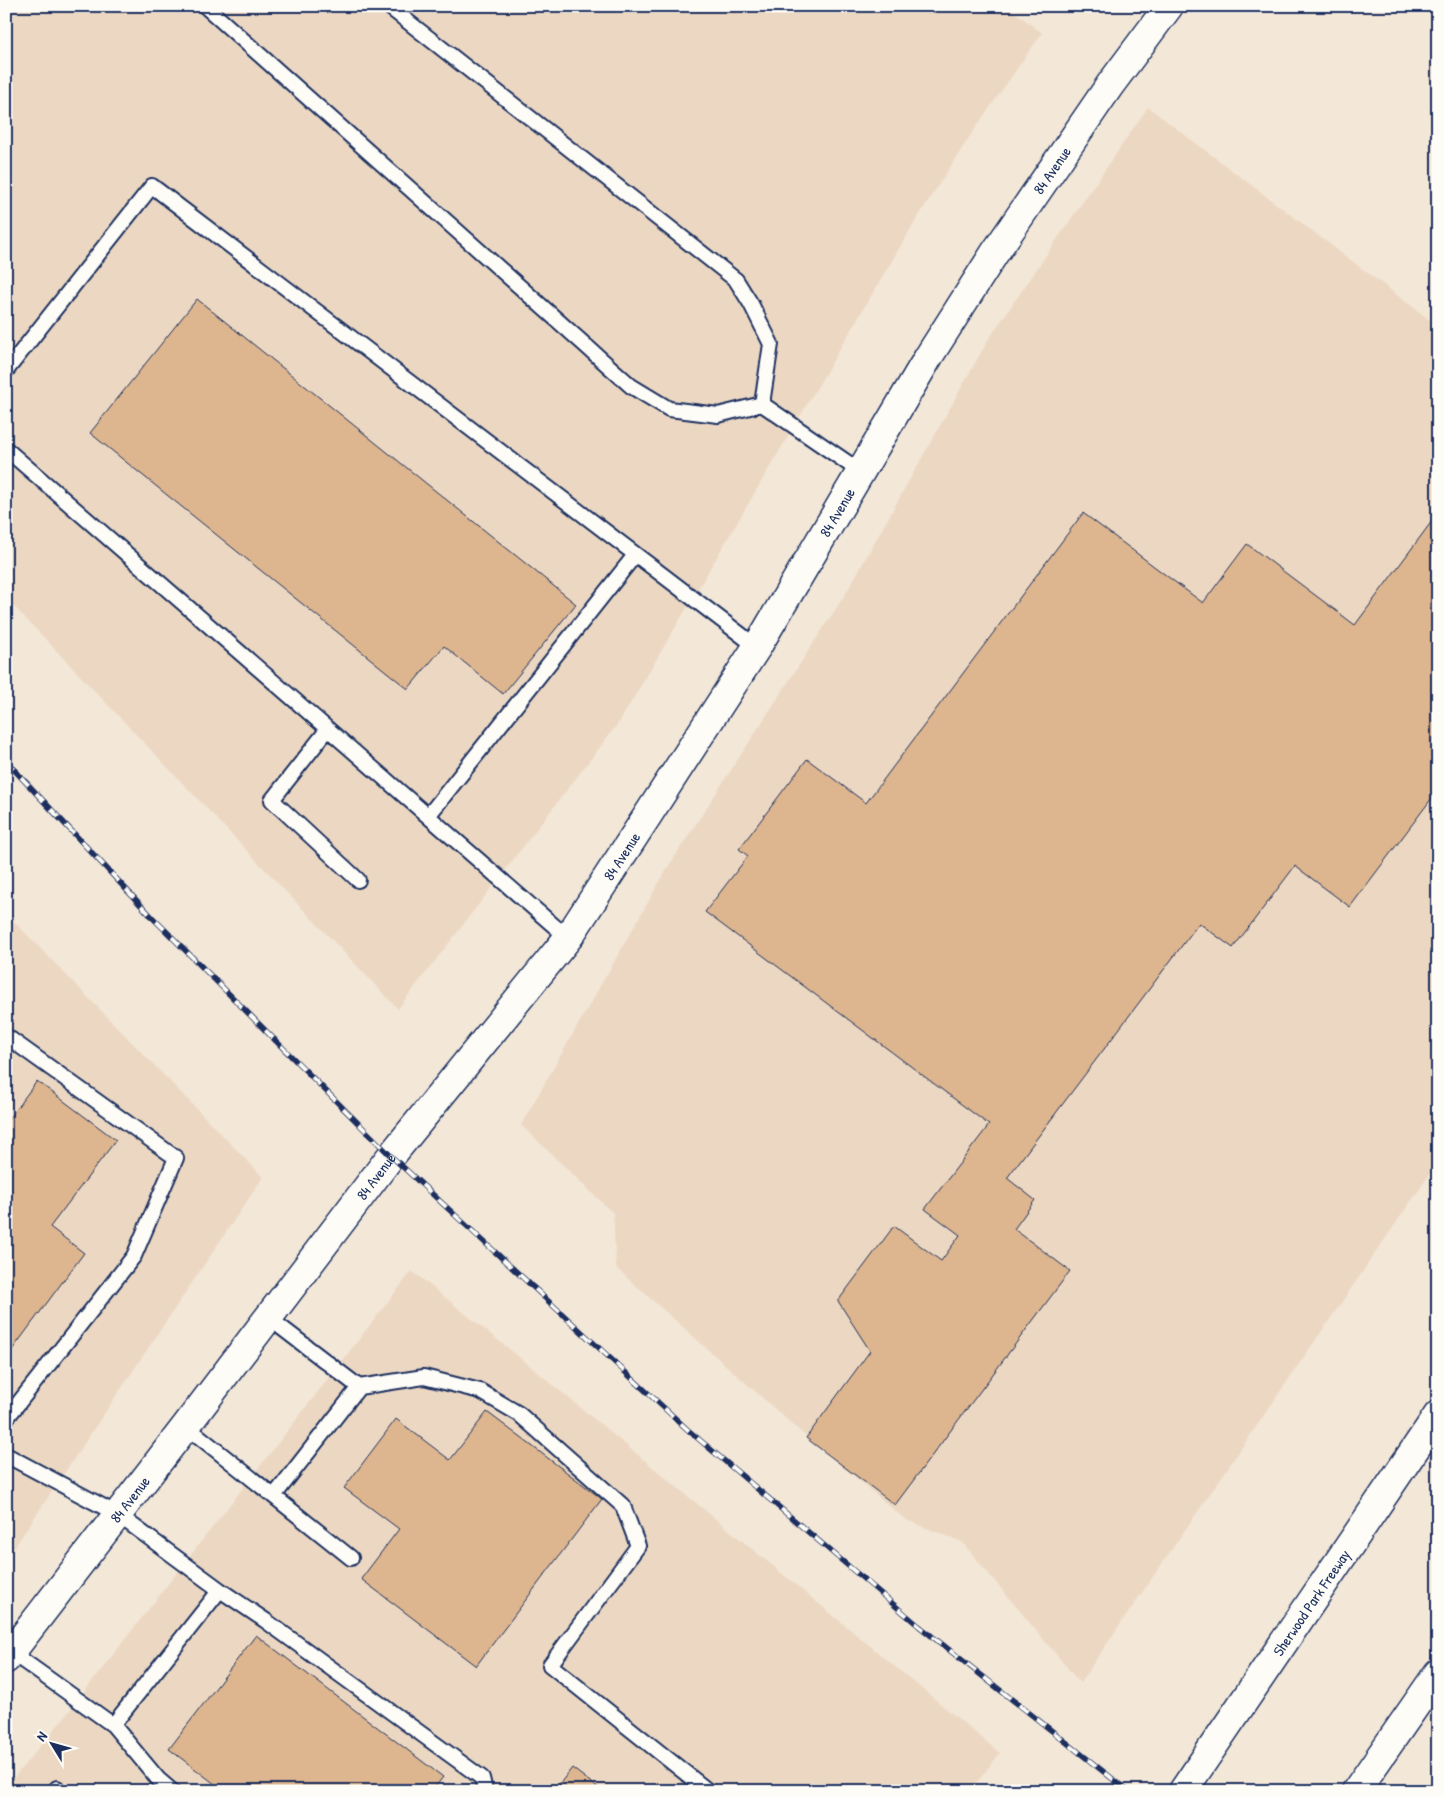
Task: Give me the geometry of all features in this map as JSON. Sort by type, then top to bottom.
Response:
[{"type":"main road","name":"84 Avenue","points":[[9,1655],[269,1318],[391,1156],[568,938],[757,648],[929,356],[994,254],[1110,85],[1169,6]]},
{"type":"main road","name":"Sherwood Park Freeway","points":[[1183,1791],[1438,1415]]},
{"type":"main road","points":[[1356,1791],[1438,1673]]},
{"type":"lane","points":[[205,6],[631,386],[669,409],[718,415],[762,404],[861,472]]},
{"type":"lane","points":[[388,6],[736,280],[751,304],[771,344],[762,404]]},
{"type":"lane","points":[[6,371],[152,186],[757,648]]},
{"type":"lane","points":[[6,449],[568,938]]},
{"type":"lane","points":[[428,816],[635,555]]},
{"type":"lane","points":[[328,729],[272,800],[358,880]]},
{"type":"lane","points":[[6,1036],[176,1158],[134,1256],[6,1419]]},
{"type":"lane","points":[[269,1318],[359,1387]]},
{"type":"lane","points":[[274,1496],[359,1387],[424,1377],[480,1391],[519,1414],[624,1506],[638,1546],[550,1665],[708,1791]]},
{"type":"lane","points":[[186,1426],[351,1558]]},
{"type":"lane","points":[[6,1455],[117,1514],[482,1778],[485,1791]]},
{"type":"lane","points":[[113,1725],[220,1590]]},
{"type":"lane","points":[[9,1655],[113,1725],[158,1779],[172,1791]]},
{"type":"shaded area","points":[[6,6],[1007,6],[1042,33],[972,133],[916,220],[620,721],[398,1009],[6,598]]},
{"type":"shaded area","points":[[1148,107],[1438,326],[1438,1162],[1080,1683],[962,1542],[906,1520],[802,1433],[616,1268],[613,1213],[521,1125],[668,867],[846,593],[988,340]]},
{"type":"shaded area","points":[[6,913],[263,1177],[6,1560]]},
{"type":"shaded area","points":[[412,1271],[1000,1753],[970,1791],[6,1791],[6,1787],[66,1715]]},
{"type":"building","points":[[197,299],[576,604],[503,694],[444,646],[408,689],[90,433]]},
{"type":"building","points":[[1083,513],[1203,603],[1247,544],[1355,625],[1438,513],[1438,790],[1350,907],[1295,866],[1233,948],[1199,923],[1007,1178],[1035,1200],[1014,1229],[1070,1271],[895,1505],[806,1438],[870,1351],[838,1301],[894,1226],[941,1261],[960,1235],[925,1209],[989,1125],[705,912],[748,856],[739,849],[807,759],[866,803]]},
{"type":"building","points":[[37,1081],[116,1140],[50,1227],[84,1253],[12,1350],[6,1345],[6,1122]]},
{"type":"building","points":[[487,1412],[602,1499],[476,1666],[361,1579],[399,1529],[344,1488],[396,1419],[450,1460]]},
{"type":"building","points":[[256,1635],[443,1777],[432,1791],[224,1791],[169,1749]]},
{"type":"building","points":[[572,1768],[602,1791],[554,1791]]},
{"type":"railway","points":[[6,761],[152,917],[391,1156],[688,1430],[919,1626],[1128,1791]]}]
